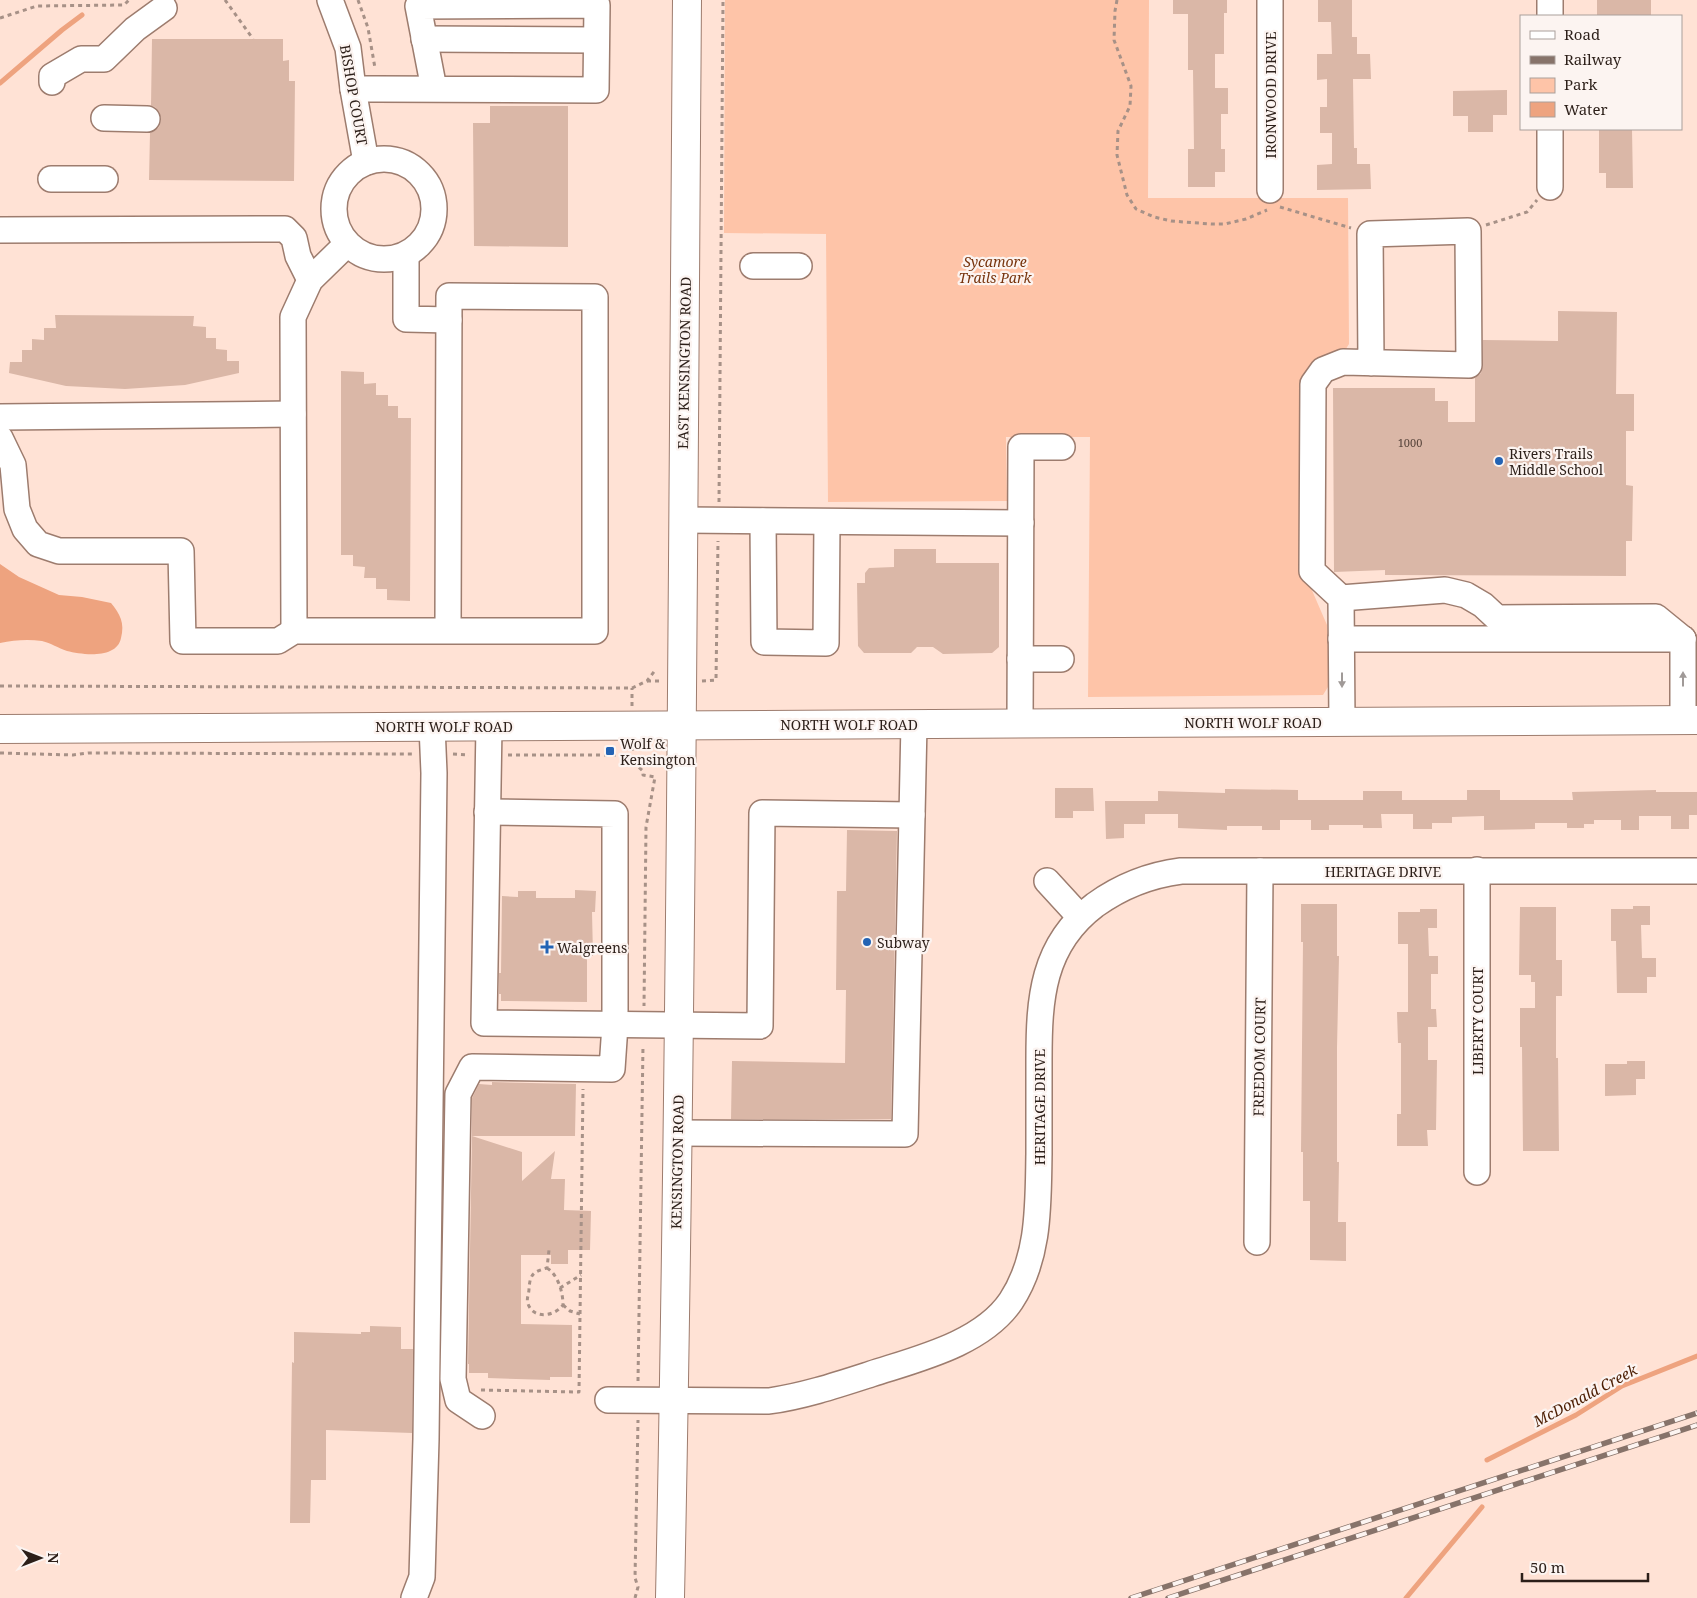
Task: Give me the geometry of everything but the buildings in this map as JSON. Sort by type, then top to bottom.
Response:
[{"type":"main road","name":"EAST KENSINGTON ROAD","points":[[682,725],[687,0]]},
{"type":"main road","name":"NORTH WOLF ROAD","points":[[0,729],[1690,720]]},
{"type":"main road","name":"KENSINGTON ROAD","points":[[670,1598],[682,725]]},
{"type":"street","name":"BISHOP COURT","points":[[330,0],[348,48],[366,162]]},
{"type":"street","name":"IRONWOOD DRIVE","points":[[1270,0],[1270,190]]},
{"type":"street","points":[[1550,0],[1550,15]]},
{"type":"street","points":[[353,89],[596,90],[597,5],[418,6],[434,89]]},
{"type":"street","points":[[52,82],[52,76],[81,59],[104,59],[134,29],[164,8]]},
{"type":"street","points":[[424,39],[596,40]]},
{"type":"street","points":[[104,118],[146,119]]},
{"type":"street","points":[[1550,130],[1550,187]]},
{"type":"street","name":"BISHOP COURT","points":[[347,244],[338,230],[334,214],[335,198],[341,183],[352,170],[366,162],[380,159],[397,160],[413,168],[425,180],[433,196],[434,213],[430,230],[420,245],[406,255]]},
{"type":"street","points":[[51,179],[105,179]]},
{"type":"street","points":[[0,230],[285,229],[294,238],[298,256],[310,280]]},
{"type":"street","points":[[1342,722],[1341,598],[1312,571],[1313,384],[1323,370],[1343,362],[1371,363],[1468,364],[1468,231],[1370,234],[1371,363]]},
{"type":"street","points":[[294,630],[293,317],[310,280],[347,244],[360,254],[374,259],[391,260],[406,255],[406,319],[449,320]]},
{"type":"street","points":[[753,266],[799,266]]},
{"type":"street","points":[[0,438],[13,465],[17,509],[25,529],[38,544],[59,551],[181,551],[183,640],[278,641],[294,630],[595,631],[595,297],[449,296],[448,630]]},
{"type":"street","points":[[0,417],[293,414]]},
{"type":"street","points":[[1020,724],[1021,447],[1062,447]]},
{"type":"street","points":[[683,520],[1021,523]]},
{"type":"street","points":[[763,521],[764,642],[826,643],[827,522]]},
{"type":"street","points":[[1341,598],[1445,590],[1466,595],[1483,605],[1497,618],[1656,617],[1683,639],[1690,720]]},
{"type":"street","points":[[1341,639],[1683,639]]},
{"type":"street","points":[[1020,660],[1061,660]]},
{"type":"street","points":[[677,1133],[906,1134],[914,724]]},
{"type":"street","points":[[414,1598],[422,1578],[426,1439],[434,773],[432,726]]},
{"type":"street","points":[[489,726],[484,1023],[760,1026],[762,813],[912,814]]},
{"type":"street","points":[[482,1416],[458,1400],[453,1379],[458,1094],[472,1067],[612,1069],[615,1025],[615,814],[488,812]]},
{"type":"street","points":[[495,1023],[498,865]]},
{"type":"street","name":"LIBERTY COURT","points":[[1477,870],[1477,1172]]},
{"type":"street","name":"HERITAGE DRIVE","points":[[608,1400],[769,1400],[791,1398],[938,1353],[978,1331],[996,1317],[1019,1308],[1037,1222],[1041,1000],[1055,954],[1065,935],[1080,917],[1107,897],[1138,881],[1161,874],[1181,871],[1697,871]]},
{"type":"street","name":"FREEDOM COURT","points":[[1257,1242],[1260,871]]},
{"type":"street","points":[[1047,881],[1080,917]]},
{"type":"path","points":[[0,18],[37,6],[124,5],[129,0]]},
{"type":"path","points":[[226,0],[253,39]]},
{"type":"path","points":[[716,680],[723,0]]},
{"type":"path","points":[[1117,0],[1114,40],[1131,86],[1130,106],[1118,131],[1117,155],[1127,195],[1136,209],[1154,217],[1171,221],[1225,224],[1246,219],[1274,207],[1285,208],[1370,234]]},
{"type":"path","points":[[1468,231],[1527,212],[1550,187]]},
{"type":"path","points":[[0,686],[632,688],[647,681],[656,670]]},
{"type":"path","points":[[456,1390],[579,1392],[584,1083],[590,1068]]},
{"type":"path","points":[[547,1268],[549,1250]]},
{"type":"path","points":[[547,1268],[554,1274],[564,1305],[570,1311],[580,1314]]},
{"type":"path","points":[[547,1268],[534,1274],[529,1280],[528,1305],[533,1312],[544,1315],[564,1305]]},
{"type":"path","points":[[560,1288],[581,1275]]},
{"type":"green space","name":"Sycamore Trails Park","points":[[725,0],[1149,0],[1148,198],[1348,198],[1349,344],[1344,352],[1329,357],[1301,565],[1327,625],[1331,682],[1323,695],[1088,697],[1090,437],[1006,437],[1007,501],[828,502],[826,234],[724,233]]},
{"type":"water","points":[[0,564],[19,577],[59,595],[82,597],[111,603],[122,623],[122,633],[118,645],[113,649],[98,654],[82,654],[67,651],[42,641],[21,640],[0,643]]},
{"type":"waterway","points":[[0,83],[82,15]]},
{"type":"waterway","name":"McDonald Creek","points":[[1487,1460],[1576,1415],[1622,1386],[1697,1356]]},
{"type":"waterway","name":"McDonald Creek","points":[[1406,1598],[1482,1507]]},
{"type":"railway","points":[[1131,1598],[1697,1413]]},
{"type":"railway","points":[[1168,1598],[1697,1425]]},
{"type":"place","name":"Rivers Trails Middle School","points":[[1499,461]]},
{"type":"place","name":"Wolf & Kensington","points":[[610,751]]},
{"type":"place","name":"Subway","points":[[867,942]]},
{"type":"place","name":"Walgreens","points":[[547,947]]}]
